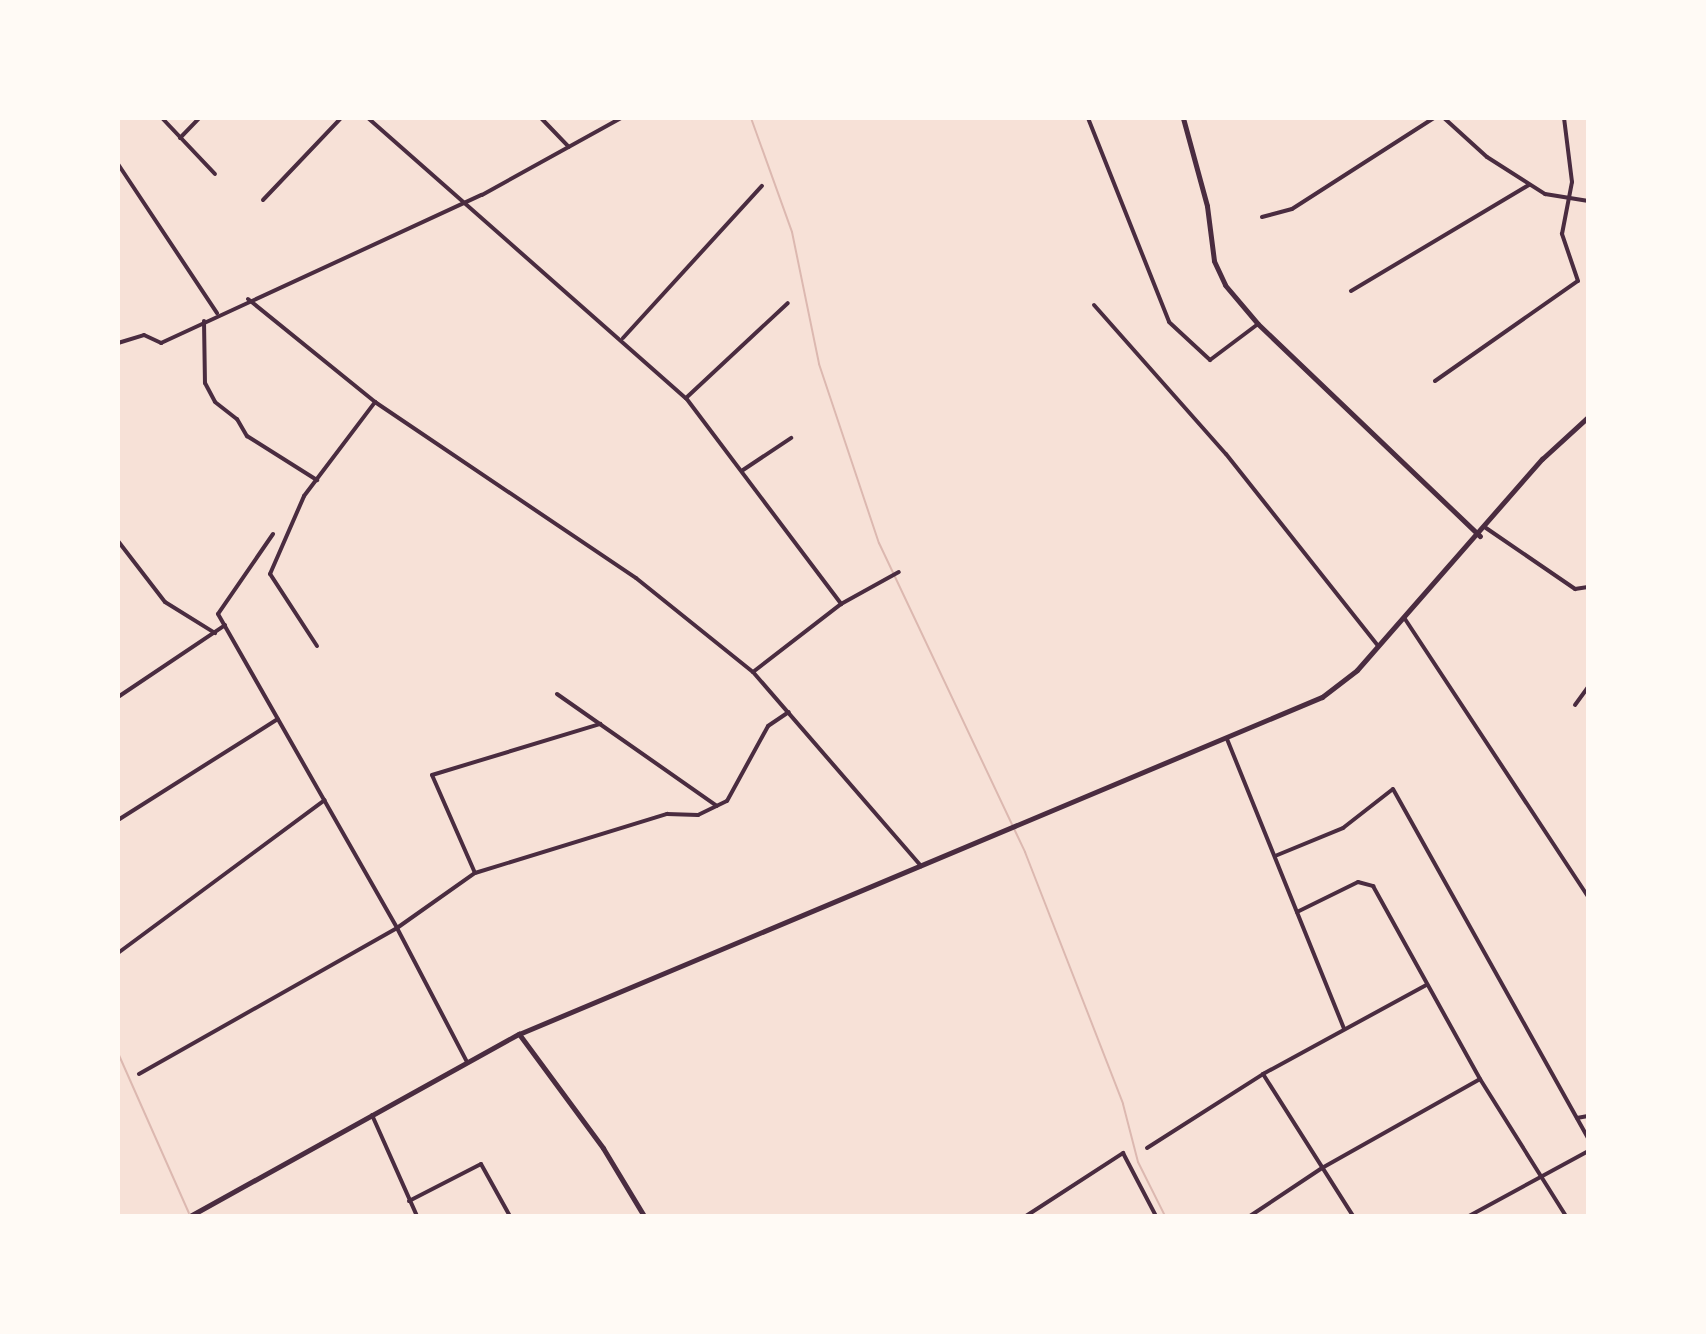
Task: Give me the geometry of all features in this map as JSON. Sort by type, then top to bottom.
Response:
[{"type":"street","points":[[162,118],[215,174]]},
{"type":"street","points":[[180,138],[199,118]]},
{"type":"street","points":[[263,200],[341,118]]},
{"type":"street","points":[[368,118],[623,338],[686,398],[841,604]]},
{"type":"street","points":[[541,118],[569,147]]},
{"type":"street","points":[[118,343],[144,335],[161,343],[217,313],[466,202],[621,118]]},
{"type":"street","points":[[1088,118],[1169,322],[1210,360],[1258,324]]},
{"type":"street","points":[[1183,118],[1207,206],[1217,270],[1258,324],[1480,536]]},
{"type":"street","points":[[1262,217],[1292,209],[1434,118]]},
{"type":"street","points":[[1444,118],[1529,185],[1566,201],[1588,201]]},
{"type":"street","points":[[1435,381],[1578,281],[1562,234],[1572,182],[1564,118]]},
{"type":"street","points":[[118,164],[217,313]]},
{"type":"street","points":[[1351,291],[1529,185]]},
{"type":"street","points":[[623,338],[762,186]]},
{"type":"street","points":[[248,299],[375,402],[636,578],[753,672],[921,866]]},
{"type":"street","points":[[686,398],[788,303]]},
{"type":"street","points":[[1094,305],[1226,454],[1378,646]]},
{"type":"street","points":[[204,321],[205,383],[215,402],[237,419],[247,436],[317,480]]},
{"type":"street","points":[[317,646],[270,574],[304,496],[375,402]]},
{"type":"street","points":[[190,1216],[519,1034],[1227,739],[1330,692],[1405,619],[1480,536],[1542,459],[1588,417]]},
{"type":"street","points":[[742,470],[791,438]]},
{"type":"street","points":[[1486,528],[1575,589],[1588,587]]},
{"type":"street","points":[[273,534],[218,609],[397,928],[467,1062]]},
{"type":"street","points":[[118,541],[165,602],[215,633]]},
{"type":"street","points":[[753,672],[841,604],[899,572]]},
{"type":"street","points":[[1405,619],[1588,897]]},
{"type":"street","points":[[118,697],[225,625]]},
{"type":"street","points":[[1575,705],[1588,687]]},
{"type":"street","points":[[557,694],[717,806]]},
{"type":"street","points":[[139,1074],[397,928],[475,873],[667,814],[698,815],[727,801],[768,726],[789,712]]},
{"type":"street","points":[[118,820],[279,718]]},
{"type":"street","points":[[475,873],[432,775],[600,724]]},
{"type":"street","points":[[1227,739],[1344,1028]]},
{"type":"street","points":[[1275,856],[1343,828],[1393,789],[1588,1138]]},
{"type":"street","points":[[118,953],[325,800]]},
{"type":"street","points":[[1297,912],[1366,881],[1480,1079],[1566,1216]]},
{"type":"street","points":[[1147,1148],[1263,1074],[1426,985]]},
{"type":"street","points":[[519,1034],[603,1148],[644,1216]]},
{"type":"street","points":[[1263,1074],[1353,1216]]},
{"type":"street","points":[[1250,1216],[1322,1168],[1480,1079]]},
{"type":"street","points":[[372,1115],[417,1216]]},
{"type":"street","points":[[1577,1118],[1588,1116]]},
{"type":"street","points":[[1469,1216],[1588,1151]]},
{"type":"street","points":[[1026,1216],[1123,1153],[1156,1216]]},
{"type":"street","points":[[409,1201],[481,1164],[510,1216]]},
{"type":"waterway","points":[[751,118],[792,232],[819,364],[879,543],[1025,852],[1123,1104],[1138,1162],[1165,1216]]},
{"type":"waterway","points":[[118,1053],[189,1213]]}]
